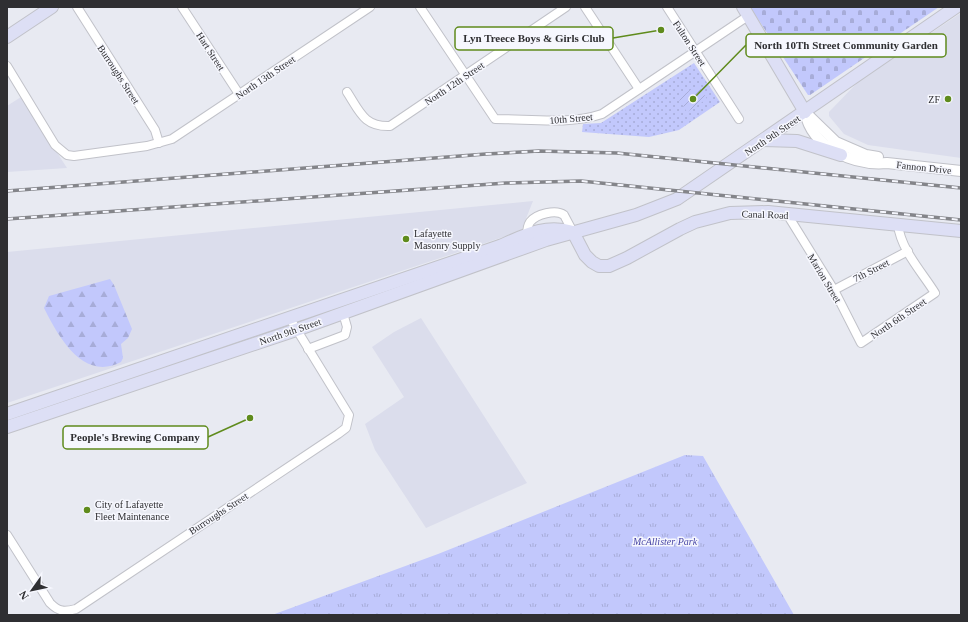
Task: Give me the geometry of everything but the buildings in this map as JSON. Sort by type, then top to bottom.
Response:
[{"type":"main road","points":[[7,37],[52,7]]},
{"type":"main road","name":"North 9th Street","points":[[7,427],[296,330],[546,240],[636,216],[677,200],[805,112],[862,70],[956,7]]},
{"type":"main road","points":[[745,11],[805,112]]},
{"type":"main road","points":[[764,140],[797,141],[841,156]]},
{"type":"main road","name":"Canal Road","points":[[573,232],[585,255],[592,262],[600,266],[609,266],[627,258],[680,229],[714,217],[748,212],[787,214],[961,231]]},
{"type":"main road","name":"North 9th Street","points":[[7,414],[500,246],[527,235],[558,228],[573,232]]},
{"type":"street","name":"Burroughs Street","points":[[77,7],[155,130],[159,143]]},
{"type":"street","name":"Hart Street","points":[[182,7],[239,94]]},
{"type":"street","name":"North 13th Street","points":[[7,66],[55,144],[67,154],[74,156],[103,153],[159,143],[172,139],[370,7]]},
{"type":"street","points":[[420,7],[465,76]]},
{"type":"street","name":"North 12th Street","points":[[347,92],[369,123],[380,126],[390,126],[566,7]]},
{"type":"street","points":[[585,7],[639,89]]},
{"type":"street","name":"Fulton Street","points":[[667,7],[739,119]]},
{"type":"street","name":"10th Street","points":[[465,76],[495,119],[545,120],[590,118],[602,114],[695,51],[745,11]]},
{"type":"street","name":"Fannon Drive","points":[[805,112],[807,123],[812,130],[823,142],[841,156],[877,164],[887,163],[961,171]]},
{"type":"street","name":"Fannon Drive","points":[[805,112],[836,142],[866,155],[878,157],[887,163]]},
{"type":"street","name":"Marion Street","points":[[787,214],[834,290],[861,342]]},
{"type":"street","points":[[898,225],[899,234],[908,251]]},
{"type":"street","name":"7th Street","points":[[834,290],[908,251]]},
{"type":"street","name":"North 6th Street","points":[[861,342],[936,293],[908,251]]},
{"type":"street","points":[[308,349],[345,335],[348,331],[343,313]]},
{"type":"street","name":"Burroughs Street","points":[[7,535],[50,603],[57,610],[65,612],[76,609],[346,428],[349,415],[289,317]]},
{"type":"shaded area","points":[[961,13],[961,158],[868,145],[844,134],[829,116],[829,112],[858,82]]},
{"type":"shaded area","points":[[21,97],[67,168],[7,172],[7,106]]},
{"type":"shaded area","points":[[533,201],[521,231],[7,403],[7,252]]},
{"type":"shaded area","points":[[421,318],[527,483],[426,528],[375,450],[365,424],[404,397],[372,347],[394,332]]},
{"type":"green space","points":[[750,7],[939,7],[808,95]]},
{"type":"green space","points":[[694,63],[720,102],[679,130],[649,137],[582,132],[583,124],[601,123]]},
{"type":"green space","points":[[698,85],[707,99],[687,112],[678,98]]},
{"type":"green space","points":[[110,279],[114,285],[132,329],[128,338],[121,344],[123,358],[121,362],[107,367],[95,366],[84,361],[64,343],[44,308],[49,296]]},
{"type":"green space","name":"McAllister Park","points":[[685,455],[703,456],[794,615],[272,615],[438,554]]},
{"type":"railway","points":[[7,191],[539,151],[617,153],[961,188]]},
{"type":"railway","points":[[7,219],[506,183],[581,181],[961,220]]},
{"type":"place","name":"Lyn Treece Boys & Girls Club","points":[[661,30]]},
{"type":"place","name":"North 10Th Street Community Garden","points":[[693,99]]},
{"type":"place","name":"ZF","points":[[948,99]]},
{"type":"place","name":"Lafayette Masonry Supply","points":[[406,239]]},
{"type":"place","name":"People's Brewing Company","points":[[250,418]]},
{"type":"place","name":"City of Lafayette Fleet Maintenance","points":[[87,510]]}]
